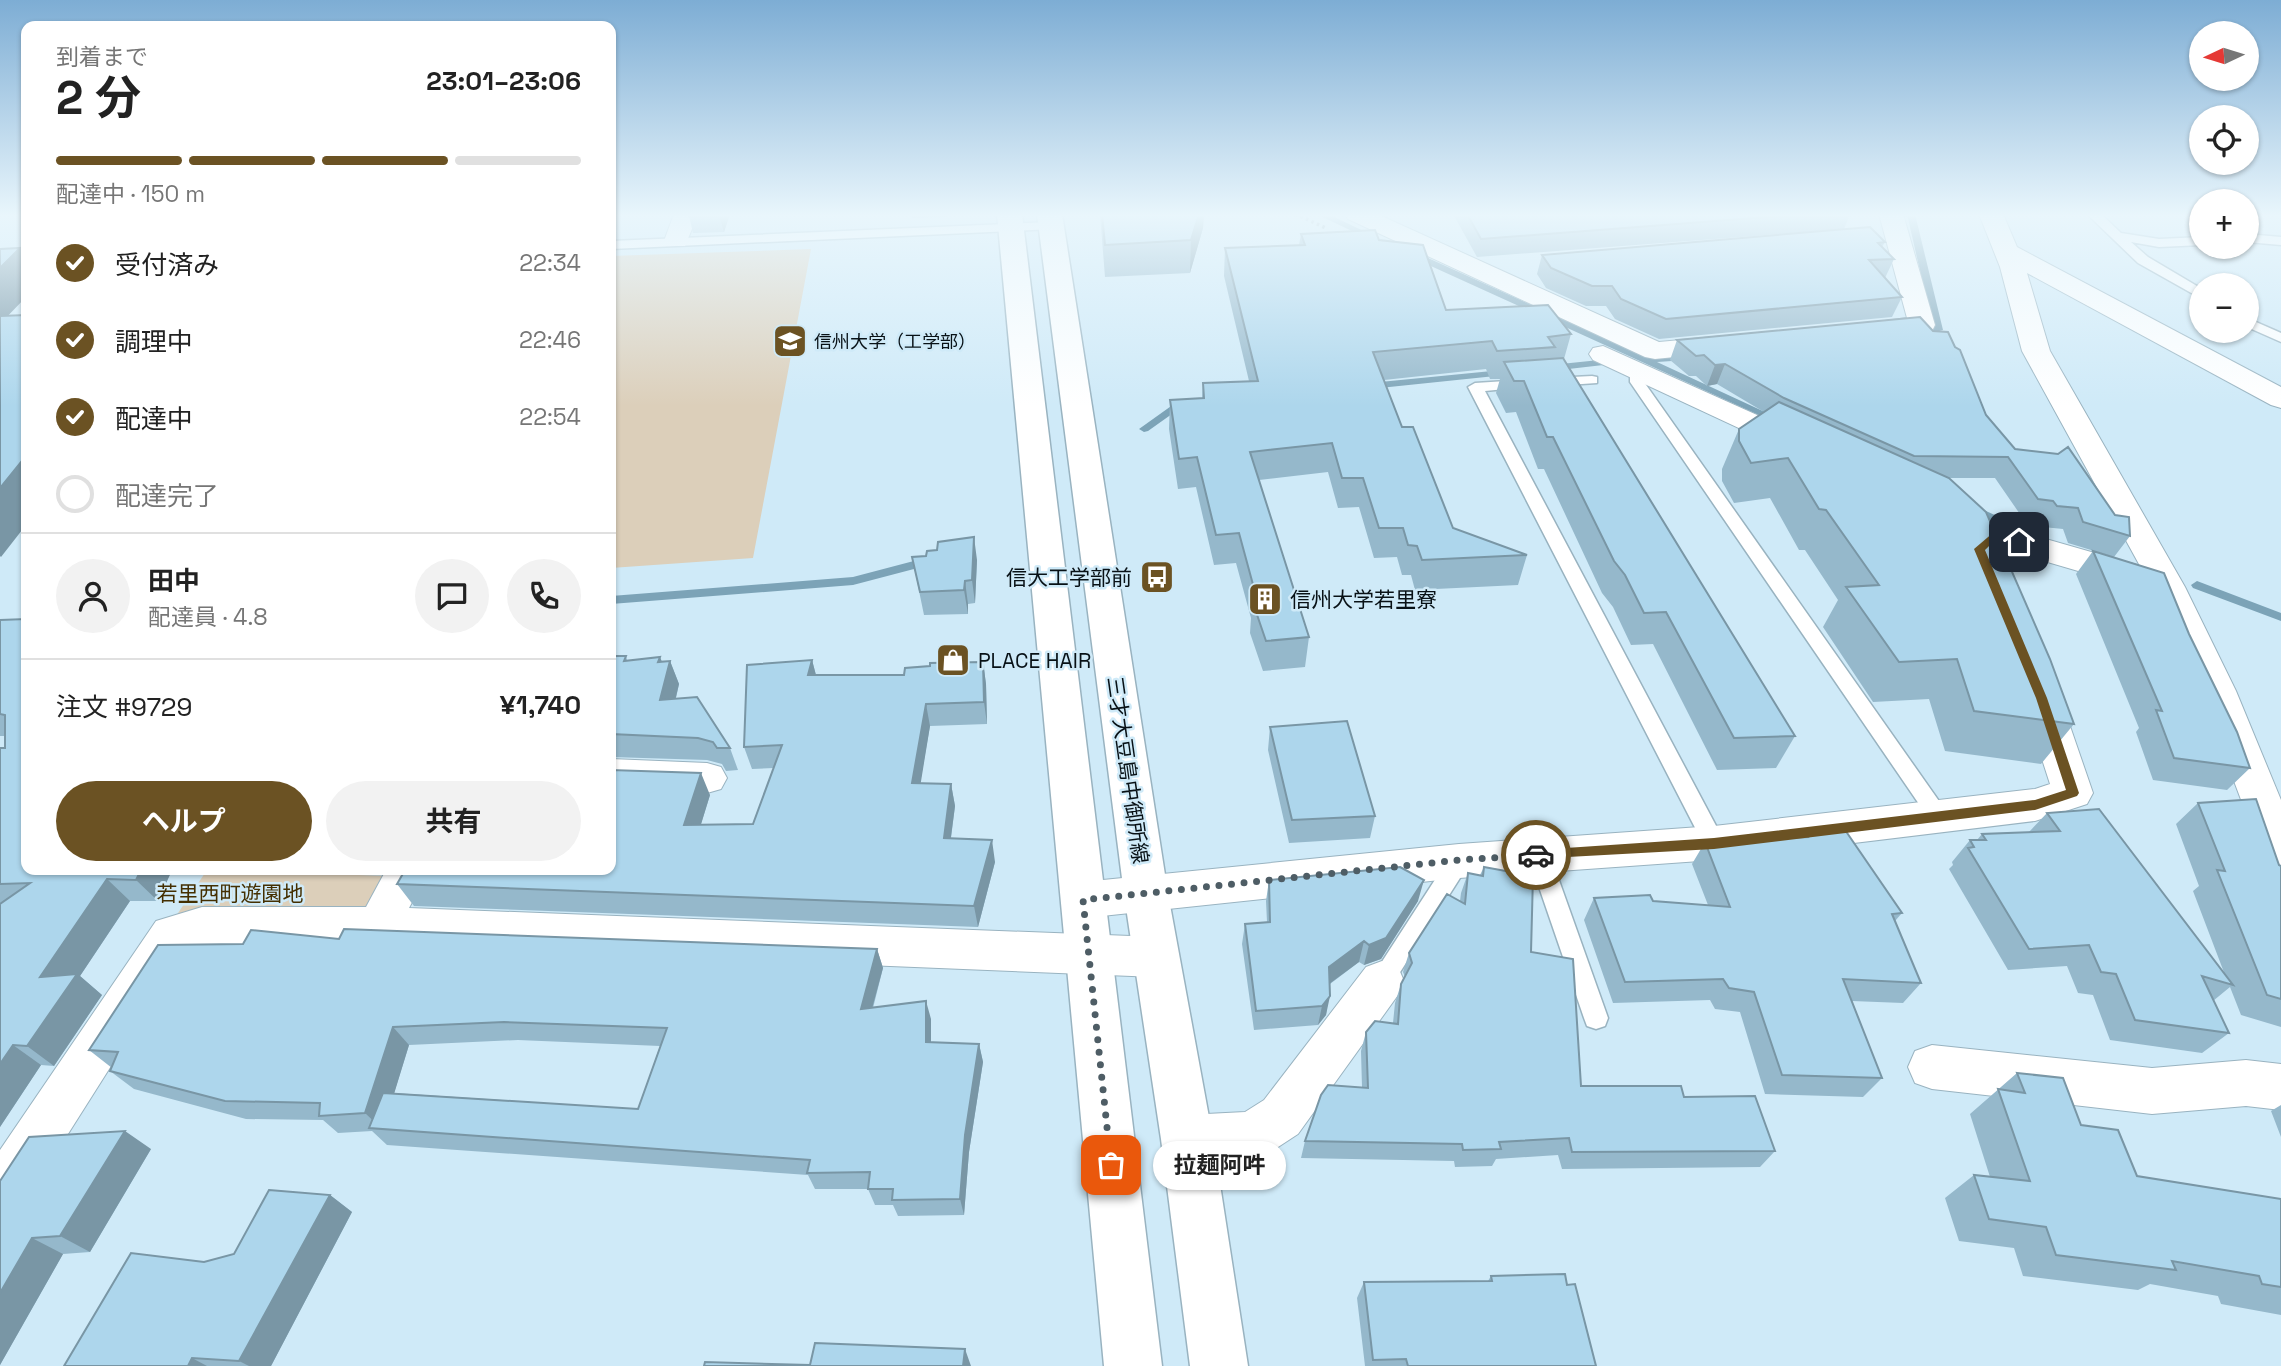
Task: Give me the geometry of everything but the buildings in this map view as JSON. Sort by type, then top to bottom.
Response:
[{"type":"main road","points":[[1015,278],[1133,1366]]},
{"type":"main road","name":"三才大豆島中御所線","points":[[1057,278],[1146,894],[1219,1366]]},
{"type":"street","points":[[1471,278],[1637,370],[1822,455]]},
{"type":"street","points":[[1480,283],[1493,278]]},
{"type":"street","points":[[1855,331],[1922,325],[1909,278]]},
{"type":"street","points":[[2014,278],[2036,351],[2168,587],[2218,691],[2281,850]]},
{"type":"street","points":[[2056,278],[2281,399]]},
{"type":"street","points":[[1480,283],[1655,351],[1748,341]]},
{"type":"street","points":[[2005,611],[1979,549],[1982,529],[2168,587]]},
{"type":"street","points":[[1083,900],[1459,860],[1714,844],[2035,805],[2073,793],[2026,661]]},
{"type":"street","points":[[616,774],[707,778]]},
{"type":"street","points":[[378,926],[405,875]]},
{"type":"street","points":[[0,1195],[171,934],[202,926],[378,926],[1156,957]]},
{"type":"street","points":[[1186,1139],[1252,1136],[1281,1117],[1382,981]]},
{"type":"street","points":[[1932,1067],[2152,1091],[2246,1083],[2281,1087]]},
{"type":"lane","points":[[2173,278],[2189,287]]},
{"type":"lane","points":[[2259,328],[2281,338]]},
{"type":"lane","points":[[1637,370],[1637,382],[1939,817]]},
{"type":"lane","points":[[1592,380],[1475,387],[1714,844]]},
{"type":"lane","points":[[1539,855],[1596,1018]]},
{"type":"lane","points":[[1382,981],[1459,860]]},
{"type":"green space","points":[[616,278],[806,278],[753,558],[616,568]]},
{"type":"green space","name":"若里西町遊園地","points":[[204,875],[389,876],[373,910],[176,916]]},
{"type":"waterway","points":[[1464,278],[1645,360]]},
{"type":"waterway","points":[[1918,334],[1938,330],[1926,278]]},
{"type":"waterway","points":[[1645,360],[1687,357]]},
{"type":"waterway","points":[[1645,360],[1777,420]]},
{"type":"waterway","points":[[1551,368],[1609,362]]},
{"type":"waterway","points":[[1370,386],[1502,373]]},
{"type":"waterway","points":[[1144,429],[1177,406],[1185,406]]},
{"type":"waterway","points":[[1975,509],[2028,535]]},
{"type":"waterway","points":[[616,600],[853,581],[929,561]]},
{"type":"waterway","points":[[2197,585],[2281,617]]},
{"type":"way so far","points":[[1111,1165],[1083,900],[1459,860],[1536,855]]},
{"type":"place","name":"信州大学（工学部）","points":[[790,341]]},
{"type":"place","name":"信大工学部前","points":[[1157,577]]},
{"type":"place","name":"信州大学若里寮","points":[[1265,599]]},
{"type":"place","name":"PLACE HAIR","points":[[953,660]]},
{"type":"place","name":"拉麺阿吽","points":[[1111,1165]]},
{"type":"route","points":[[1536,855],[1714,844],[2035,805],[2073,793],[2041,698],[1979,549],[1994,535],[2019,542]]}]
